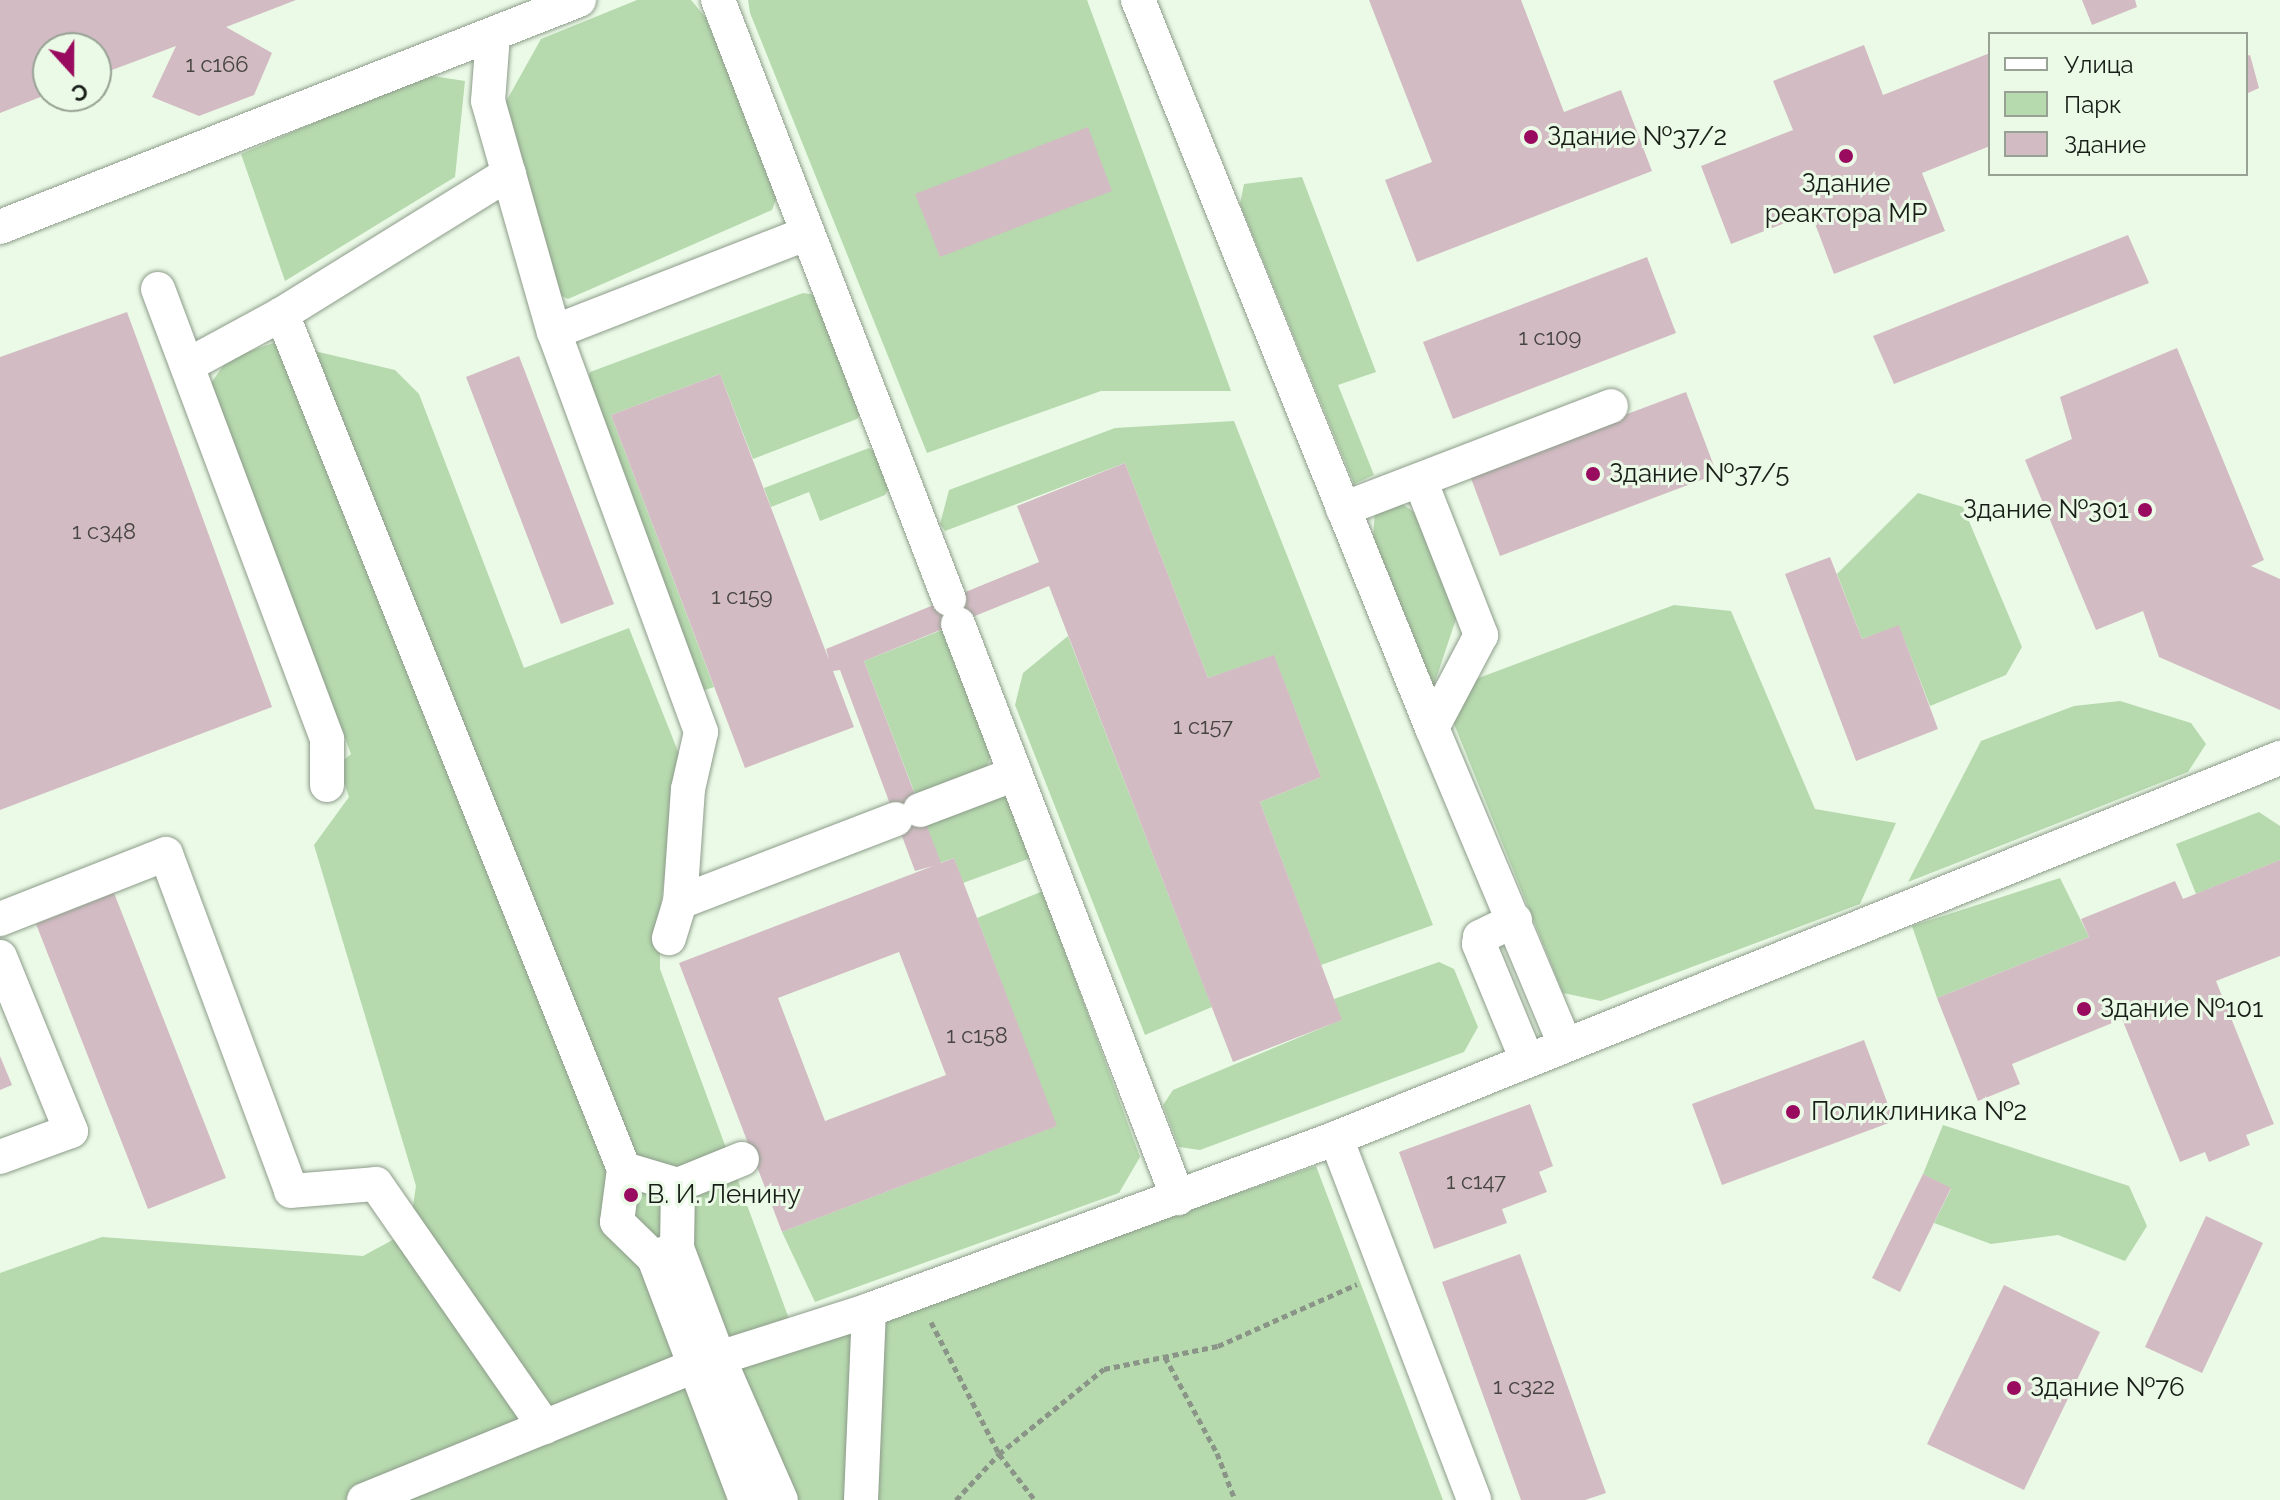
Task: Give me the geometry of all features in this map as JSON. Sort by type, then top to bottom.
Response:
[{"type":"lane","points":[[0,227],[579,0]]},
{"type":"lane","points":[[718,0],[1178,1198]]},
{"type":"lane","points":[[1138,0],[1432,728],[1565,1045]]},
{"type":"lane","points":[[493,35],[488,101],[554,332],[701,732],[688,789],[680,902],[669,938]]},
{"type":"lane","points":[[188,365],[282,314],[509,173]]},
{"type":"lane","points":[[554,332],[806,234]]},
{"type":"lane","points":[[158,289],[327,739],[327,785]]},
{"type":"lane","points":[[282,314],[624,1169],[617,1222],[665,1253]]},
{"type":"lane","points":[[1343,509],[1611,406]]},
{"type":"lane","points":[[1420,480],[1481,635],[1432,728]]},
{"type":"lane","points":[[364,1500],[707,1363],[869,1310],[1336,1138],[2280,758]]},
{"type":"lane","points":[[680,902],[1015,774]]},
{"type":"lane","points":[[0,919],[166,854],[291,1191],[376,1184],[545,1427]]},
{"type":"lane","points":[[1515,920],[1480,937],[1479,944],[1527,1060]]},
{"type":"lane","points":[[0,957],[71,1131],[0,1157]]},
{"type":"lane","points":[[1336,1138],[1474,1500]]},
{"type":"lane","points":[[624,1169],[678,1185],[742,1159]]},
{"type":"lane","points":[[678,1185],[665,1253],[707,1363],[746,1500]]},
{"type":"lane","points":[[861,1500],[869,1310]]},
{"type":"lane","points":[[707,1363],[781,1500]]},
{"type":"path","points":[[956,1500],[999,1454],[1104,1369],[1218,1346],[1387,1271]]},
{"type":"path","points":[[916,1293],[999,1454],[1035,1500]]},
{"type":"path","points":[[1165,1357],[1217,1453],[1235,1500]]},
{"type":"green space","points":[[637,0],[691,0],[706,18],[778,194],[772,210],[568,299],[552,291],[503,107],[541,39]]},
{"type":"green space","points":[[748,0],[1087,0],[1231,391],[1101,391],[927,453],[750,13]]},
{"type":"green space","points":[[426,75],[465,81],[455,177],[285,281],[241,154]]},
{"type":"green space","points":[[1302,177],[1376,372],[1338,385],[1374,475],[1354,484],[1240,204],[1244,184]]},
{"type":"green space","points":[[803,293],[824,296],[865,407],[857,419],[753,459],[720,374],[611,415],[714,687],[696,693],[584,388],[590,372]]},
{"type":"green space","points":[[276,342],[395,370],[419,394],[524,668],[629,628],[681,759],[660,911],[660,969],[799,1346],[1316,1166],[1443,1500],[0,1500],[0,1273],[102,1237],[363,1256],[409,1231],[416,1186],[314,845],[349,797],[338,765],[351,754],[211,383],[228,359]]},
{"type":"green space","points":[[1234,421],[1433,925],[1321,965],[1260,802],[1321,777],[1274,656],[1208,678],[1125,463],[945,531],[940,524],[949,490],[1115,428]]},
{"type":"green space","points":[[869,448],[886,460],[893,482],[885,495],[820,521],[809,492],[771,507],[764,488]]},
{"type":"green space","points":[[1918,493],[1963,507],[2022,647],[2006,675],[1930,706],[1899,626],[1862,639],[1837,574]]},
{"type":"green space","points":[[1397,500],[1425,520],[1459,610],[1432,691],[1373,540],[1375,509]]},
{"type":"green space","points":[[1674,605],[1731,611],[1815,809],[1896,823],[1860,904],[1601,1001],[1563,993],[1450,714],[1468,682]]},
{"type":"green space","points":[[947,628],[994,747],[987,767],[915,794],[864,661]]},
{"type":"green space","points":[[1068,636],[1212,1007],[1145,1035],[1015,705],[1023,673]]},
{"type":"green space","points":[[2120,701],[2191,723],[2206,744],[2188,772],[1908,882],[1981,741],[2074,706]]},
{"type":"green space","points":[[1006,793],[1031,858],[963,883],[954,858],[940,863],[925,823]]},
{"type":"green space","points":[[2259,812],[2280,826],[2280,860],[2196,894],[2176,844]]},
{"type":"green space","points":[[2060,878],[2089,937],[1937,998],[1912,926]]},
{"type":"green space","points":[[1043,891],[1140,1157],[1119,1193],[815,1302],[782,1232],[1056,1126],[977,918]]},
{"type":"green space","points":[[1439,962],[1454,969],[1478,1027],[1464,1052],[1200,1150],[1179,1147],[1163,1105],[1173,1090],[1341,1020],[1334,999]]},
{"type":"green space","points":[[1943,1125],[2129,1186],[2147,1226],[2125,1261],[2058,1235],[1991,1244],[1934,1223],[1951,1189],[1923,1174]]},
{"type":"building","points":[[0,0],[296,0],[226,27],[272,53],[254,95],[199,116],[152,97],[176,46],[112,70],[112,32],[32,32],[32,100],[0,113]]},
{"type":"building","name":"Здание №37/2","points":[[1369,0],[1521,0],[1564,112],[1621,90],[1652,171],[1417,262],[1385,180],[1432,162]]},
{"type":"building","points":[[2082,0],[2135,0],[2137,7],[2092,25]]},
{"type":"building","name":"Здание реактора МР","points":[[1864,45],[1883,95],[1988,54],[1988,147],[1922,173],[1945,231],[1834,274],[1811,213],[1731,244],[1701,166],[1793,130],[1773,81]]},
{"type":"building","points":[[2248,56],[2259,88],[2248,93]]},
{"type":"building","points":[[1088,127],[1112,191],[940,257],[915,194]]},
{"type":"building","points":[[2128,235],[2149,283],[1894,384],[1873,336]]},
{"type":"building","points":[[1647,257],[1676,333],[1453,419],[1423,342]]},
{"type":"building","points":[[127,312],[272,707],[0,810],[0,357]]},
{"type":"building","name":"Здание №301","points":[[2177,348],[2264,560],[2251,566],[2280,579],[2280,710],[2159,657],[2143,611],[2096,630],[2025,460],[2072,439],[2060,397]]},
{"type":"building","points":[[519,356],[614,604],[561,624],[466,377]]},
{"type":"building","points":[[720,374],[829,660],[826,649],[1039,562],[1017,506],[1125,463],[1208,678],[1274,655],[1321,777],[1260,802],[1342,1020],[1233,1062],[1049,586],[864,661],[941,863],[954,858],[1057,1126],[782,1232],[679,963],[933,866],[915,871],[840,670],[833,671],[854,727],[745,768],[611,415]],"holes":[[[899,952],[946,1075],[825,1121],[778,998]]]},
{"type":"building","name":"Здание №37/5","points":[[1686,392],[1717,474],[1500,556],[1469,473]]},
{"type":"building","points":[[1830,557],[1862,639],[1899,625],[1938,729],[1856,761],[1785,574]]},
{"type":"building","name":"Здание №101","points":[[2280,860],[2280,956],[2216,981],[2274,1124],[2246,1135],[2250,1145],[2209,1162],[2205,1152],[2180,1162],[2122,1019],[2012,1064],[2020,1084],[1978,1101],[1937,998],[2089,937],[2081,919],[2175,881],[2183,899]]},
{"type":"building","points":[[114,893],[226,1178],[148,1209],[36,924]]},
{"type":"building","name":"Поликлиника №2","points":[[1864,1040],[1894,1121],[1722,1185],[1692,1104]]},
{"type":"building","points":[[0,1056],[12,1085],[0,1090]]},
{"type":"building","points":[[1530,1104],[1553,1166],[1539,1172],[1547,1192],[1502,1209],[1507,1223],[1434,1249],[1399,1152]]},
{"type":"building","points":[[1923,1174],[1951,1188],[1900,1292],[1872,1278]]},
{"type":"building","points":[[2206,1216],[2263,1243],[2202,1373],[2145,1347]]},
{"type":"building","points":[[1520,1254],[1606,1493],[1585,1500],[1521,1500],[1442,1282]]},
{"type":"building","name":"Здание №76","points":[[2004,1285],[2100,1332],[2024,1490],[1927,1444]]},
{"type":"place","name":"Здание №37/2","points":[[1531,137]]},
{"type":"place","name":"Здание реактора МР","points":[[1846,156]]},
{"type":"place","name":"Здание №37/5","points":[[1593,474]]},
{"type":"place","name":"Здание №301","points":[[2145,510]]},
{"type":"place","name":"Здание №101","points":[[2084,1009]]},
{"type":"place","name":"Поликлиника №2","points":[[1793,1112]]},
{"type":"place","name":"В. И. Ленину","points":[[631,1195]]},
{"type":"place","name":"Здание №76","points":[[2014,1388]]}]
